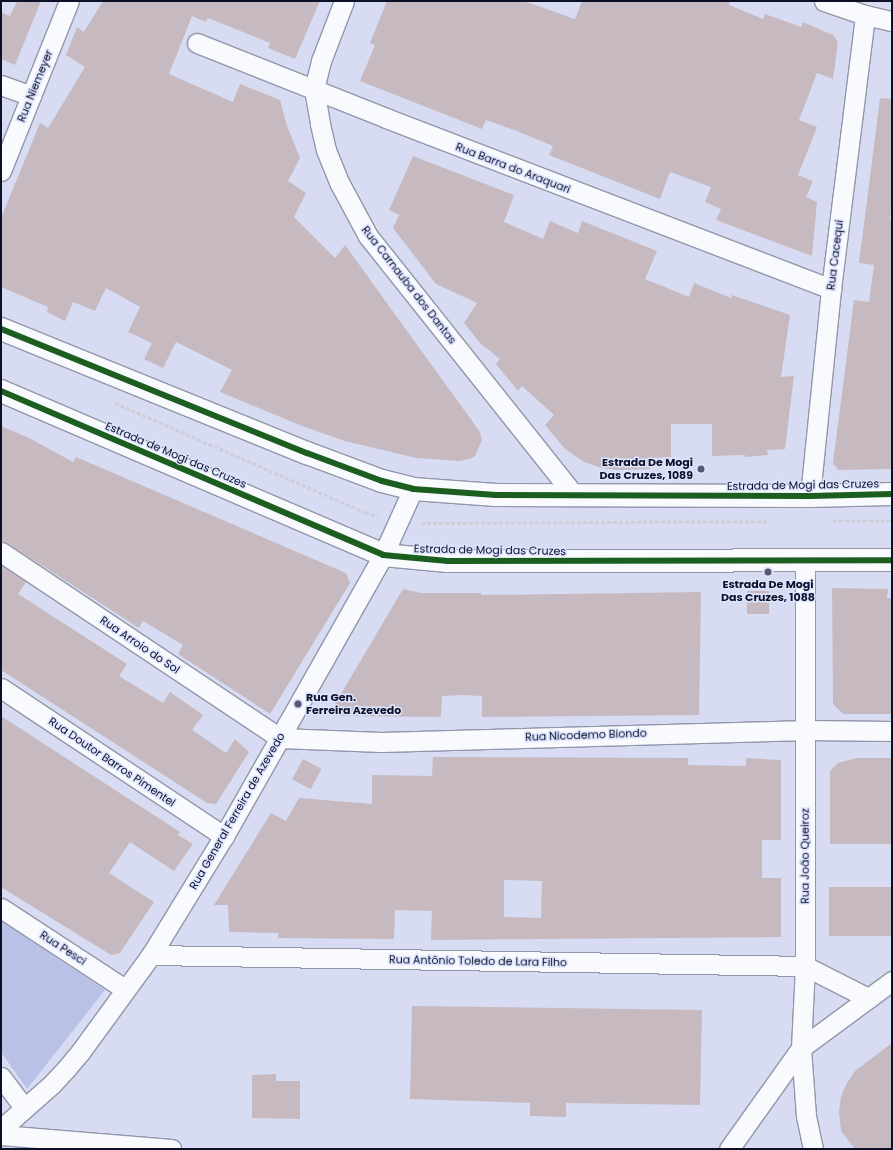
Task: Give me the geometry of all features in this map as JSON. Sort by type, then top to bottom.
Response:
[{"type":"main road","name":"Estrada de Mogi das Cruzes","points":[[1,329],[321,459],[376,479],[413,489],[496,495],[575,496],[810,496],[892,494]]},
{"type":"main road","name":"Estrada de Mogi das Cruzes","points":[[1,391],[383,555],[448,561],[892,560]]},
{"type":"street","name":"Rua Niemeyer","points":[[1,171],[69,1]]},
{"type":"street","name":"Rua Carnauba dos Dantas","points":[[344,1],[321,61],[314,90],[326,150],[340,184],[368,236],[575,496]]},
{"type":"street","points":[[824,1],[865,15],[892,21]]},
{"type":"street","name":"Rua Cacequi","points":[[810,496],[831,289],[865,15]]},
{"type":"street","name":"Rua Barra do Araquari","points":[[197,43],[314,90],[831,289]]},
{"type":"street","points":[[1,85],[31,96]]},
{"type":"street","name":"Rua General Ferreira de Azevedo","points":[[1,1129],[52,1084],[81,1052],[151,955],[224,836],[383,555],[413,489]]},
{"type":"street","name":"Rua Arroio do Sol","points":[[1,552],[280,738]]},
{"type":"street","name":"Rua João Queiroz","points":[[804,561],[805,966],[801,1048],[806,1116],[813,1149]]},
{"type":"street","name":"Rua Doutor Barros Pimentel","points":[[1,688],[224,836]]},
{"type":"street","name":"Rua Nicodemo Biondo","points":[[280,738],[381,742],[474,740],[550,736],[804,730],[892,731]]},
{"type":"street","name":"Rua Pesci","points":[[1,908],[126,989]]},
{"type":"street","name":"Rua Antônio Toledo de Lara Filho","points":[[151,955],[805,966]]},
{"type":"street","points":[[805,966],[868,998]]},
{"type":"street","points":[[729,1149],[801,1048],[892,981]]},
{"type":"street","points":[[1,1077],[24,1108]]},
{"type":"street","points":[[1,1135],[171,1149]]},
{"type":"shaded area","points":[[1,921],[105,990],[27,1089],[1,1052]]},
{"type":"building","points":[[17,1],[41,1],[15,65],[1,59],[1,12],[10,16]]},
{"type":"building","points":[[103,1],[320,1],[295,59],[268,48],[270,43],[208,18],[206,22],[192,16],[169,74],[233,102],[240,84],[280,100],[287,126],[300,158],[288,181],[306,193],[294,217],[335,258],[345,245],[480,432],[482,440],[475,456],[470,459],[459,461],[416,458],[345,441],[302,426],[220,392],[232,370],[176,342],[163,368],[144,359],[152,343],[128,332],[140,307],[106,288],[95,311],[73,302],[65,321],[47,312],[48,307],[1,287],[1,218],[40,123],[48,128],[85,67],[66,55],[77,27],[84,32]]},
{"type":"building","points":[[387,1],[524,1],[575,19],[582,1],[730,1],[729,5],[763,19],[765,14],[801,27],[803,22],[833,35],[838,42],[833,79],[817,73],[799,120],[817,127],[798,175],[813,181],[806,197],[817,202],[812,256],[716,220],[721,209],[705,202],[711,187],[670,172],[660,199],[549,155],[553,146],[517,131],[486,120],[482,129],[360,81],[375,45],[370,43]]},
{"type":"building","points":[[880,98],[892,99],[892,204],[890,220],[892,220],[892,469],[838,470],[833,463],[854,300],[869,302],[874,265],[859,263]]},
{"type":"building","points":[[413,156],[514,195],[504,222],[543,239],[550,221],[578,233],[582,221],[657,251],[645,279],[689,297],[694,283],[731,298],[732,295],[790,315],[781,377],[794,376],[785,449],[767,450],[768,455],[745,457],[745,455],[712,456],[712,424],[671,424],[671,457],[650,458],[650,469],[618,470],[602,468],[584,462],[565,449],[545,425],[554,415],[522,386],[518,391],[496,364],[500,359],[480,343],[464,323],[477,303],[436,284],[393,228],[399,215],[389,210]]},
{"type":"building","points":[[1,426],[31,439],[73,462],[76,457],[346,573],[350,583],[270,714],[178,654],[183,645],[143,621],[139,628],[7,543],[1,541]]},
{"type":"building","points":[[1,565],[26,582],[18,594],[127,664],[119,676],[163,703],[170,692],[203,715],[192,730],[226,753],[235,739],[249,752],[216,804],[207,803],[1,670]]},
{"type":"building","points":[[832,588],[888,589],[887,598],[892,598],[892,714],[843,714],[833,704]]},
{"type":"building","points":[[403,589],[421,593],[481,593],[481,595],[701,592],[699,715],[482,717],[482,696],[462,695],[442,696],[441,717],[336,716],[335,704]]},
{"type":"building","points":[[747,591],[769,591],[769,614],[747,614]]},
{"type":"building","points":[[1,716],[180,832],[178,835],[193,844],[174,871],[130,842],[109,873],[154,902],[120,953],[111,955],[1,887]]},
{"type":"building","points":[[433,757],[688,758],[688,765],[746,766],[746,758],[781,760],[781,840],[762,840],[762,878],[781,878],[781,937],[431,940],[432,911],[395,910],[394,939],[278,938],[278,933],[229,932],[228,905],[214,905],[271,813],[286,821],[299,798],[372,804],[372,775],[432,776]],"holes":[[[504,880],[542,881],[541,918],[504,917]]]},
{"type":"building","points":[[857,758],[892,758],[892,844],[830,844],[830,771],[838,763]]},
{"type":"building","points":[[303,759],[322,769],[311,789],[292,779]]},
{"type":"building","points":[[829,887],[892,887],[892,936],[829,936]]},
{"type":"building","points":[[412,1006],[702,1010],[700,1105],[566,1103],[566,1117],[530,1116],[530,1103],[410,1099]]},
{"type":"building","points":[[892,1043],[892,1149],[855,1149],[841,1131],[839,1112],[841,1096],[855,1071]]},
{"type":"building","points":[[276,1074],[276,1081],[300,1081],[300,1119],[252,1118],[252,1075]]},
{"type":"cycle path","points":[[1,329],[307,453],[382,481],[413,489],[496,495],[810,496],[892,494]]},
{"type":"cycle path","points":[[1,391],[383,555],[448,561],[892,560]]},
{"type":"place","name":"Estrada De Mogi Das Cruzes, 1089","points":[[701,469]]},
{"type":"place","name":"Estrada De Mogi Das Cruzes, 1088","points":[[768,572]]},
{"type":"place","name":"Rua Gen. Ferreira Azevedo","points":[[298,704]]}]
